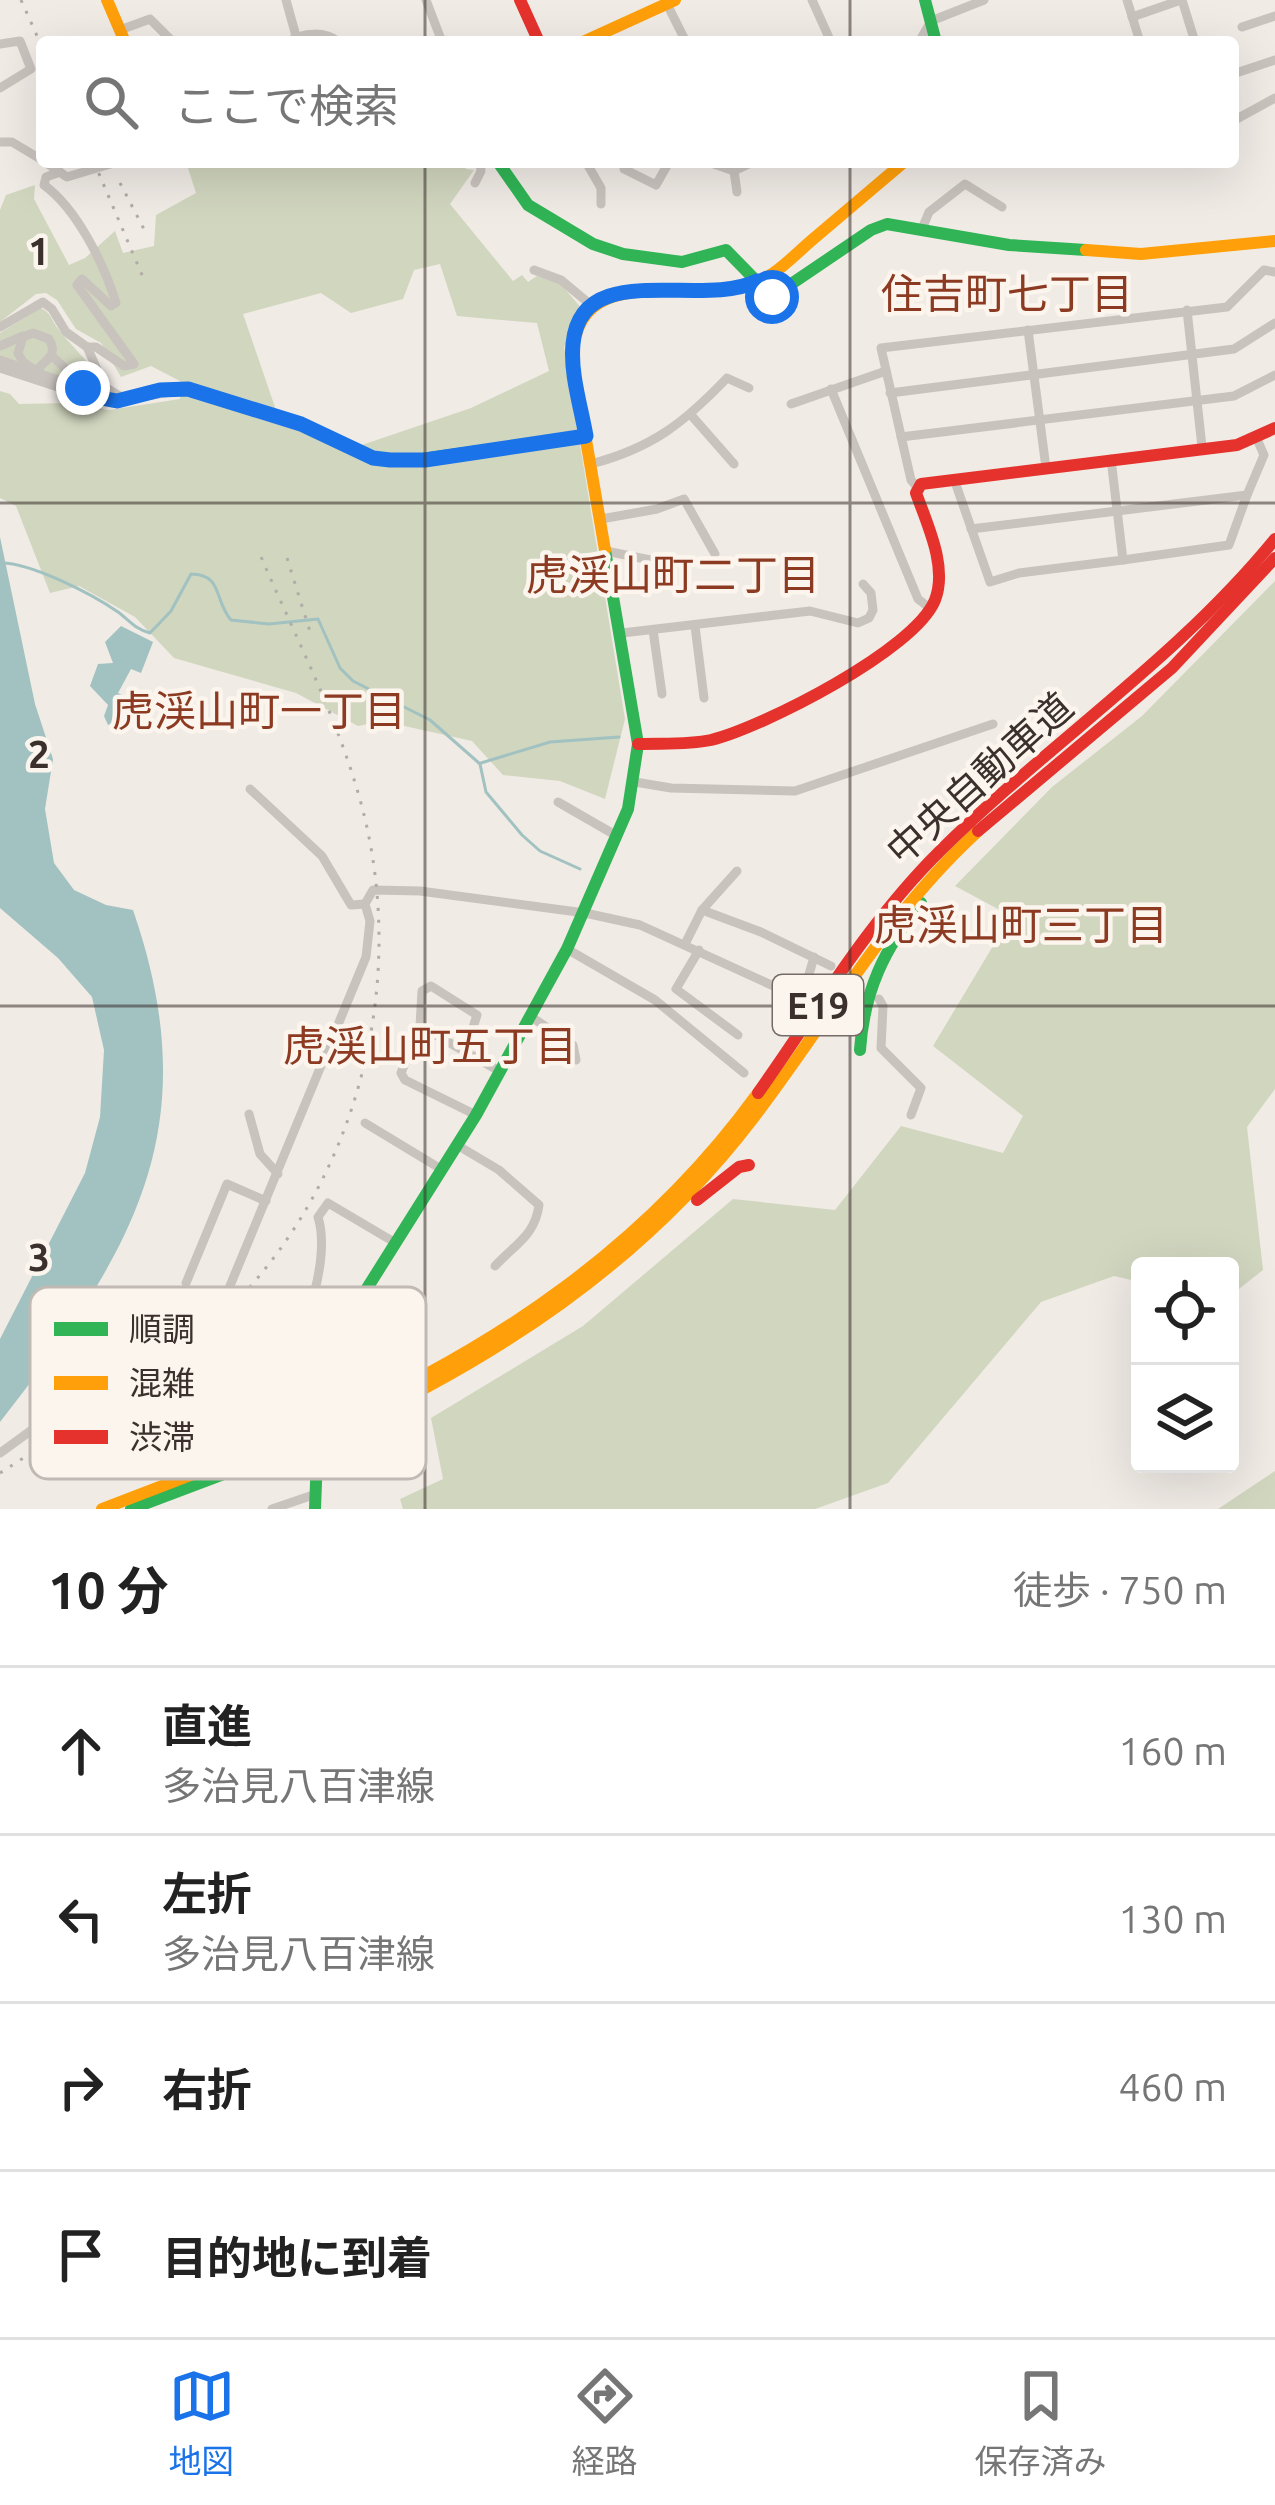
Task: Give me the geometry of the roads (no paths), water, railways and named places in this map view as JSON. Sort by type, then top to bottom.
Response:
[{"type":"main road","points":[[106,0],[123,36]]},
{"type":"main road","points":[[520,0],[536,36]]},
{"type":"main road","points":[[926,0],[935,36]]},
{"type":"main road","points":[[596,36],[671,2]]},
{"type":"main road","points":[[502,168],[528,206],[593,244],[623,254],[682,262],[726,250],[740,257],[763,294],[772,297],[887,224],[1009,245],[1141,254],[1275,241]]},
{"type":"main road","points":[[367,1287],[501,1072],[567,949],[617,836],[635,782],[638,744],[572,359],[573,338],[591,305],[615,292],[728,292],[772,274],[897,168]]},
{"type":"main road","points":[[301,424],[373,458],[408,461],[586,436]]},
{"type":"main road","points":[[638,744],[724,736],[871,664],[902,640],[931,609],[938,569],[917,487],[953,478],[1237,445],[1275,428]]},
{"type":"main road","name":"中央自動車道","points":[[426,1378],[498,1338],[588,1274],[644,1225],[743,1113],[853,954],[914,878],[987,806],[1180,644],[1275,539]]},
{"type":"main road","name":"中央自動車道","points":[[426,1392],[476,1365],[593,1284],[667,1219],[730,1149],[902,910],[970,838],[1188,653],[1275,558]]},
{"type":"main road","points":[[860,1050],[864,999],[879,958],[956,862],[1038,779]]},
{"type":"main road","points":[[593,1284],[637,1253],[720,1179],[748,1165]]},
{"type":"main road","name":"中央自動車道","points":[[102,1509],[187,1479]]},
{"type":"main road","name":"中央自動車道","points":[[131,1509],[203,1479]]},
{"type":"street","points":[[286,0],[292,36]]},
{"type":"street","points":[[426,0],[440,36]]},
{"type":"street","points":[[812,0],[828,36]]},
{"type":"street","points":[[922,36],[931,21],[984,0]]},
{"type":"street","points":[[1127,0],[1138,36]]},
{"type":"street","points":[[1132,17],[1182,0],[1194,36]]},
{"type":"street","points":[[671,2],[684,36]]},
{"type":"street","points":[[1243,27],[1275,16]]},
{"type":"street","points":[[123,36],[150,20],[167,36]]},
{"type":"street","points":[[0,44],[20,41],[32,64],[0,88]]},
{"type":"street","points":[[1239,72],[1275,60]]},
{"type":"street","points":[[1239,118],[1275,98]]},
{"type":"street","points":[[0,142],[12,142],[36,157]]},
{"type":"street","points":[[54,168],[67,177],[101,168]]},
{"type":"street","points":[[475,183],[481,168]]},
{"type":"street","points":[[589,168],[601,188],[601,204]]},
{"type":"street","points":[[625,168],[656,185],[666,168]]},
{"type":"street","points":[[725,168],[739,168]]},
{"type":"street","points":[[734,171],[737,192]]},
{"type":"street","points":[[60,172],[46,177],[44,185],[57,195],[83,235],[116,303],[111,306],[82,279],[77,285],[134,364],[124,366],[96,347],[87,347]]},
{"type":"street","points":[[922,229],[929,212],[965,184],[1002,207]]},
{"type":"street","points":[[534,270],[561,280],[591,305]]},
{"type":"street","points":[[917,487],[911,480],[881,348],[1227,307],[1264,270],[1275,272]]},
{"type":"street","points":[[0,327],[43,302],[66,332],[87,347],[105,387],[131,397]]},
{"type":"street","points":[[1187,310],[1202,447]]},
{"type":"street","points":[[890,393],[1234,350],[1275,322]]},
{"type":"street","points":[[1028,330],[1046,468]]},
{"type":"street","points":[[0,346],[32,331]]},
{"type":"street","points":[[32,331],[49,339],[52,356],[68,370],[87,376],[90,391],[82,391]]},
{"type":"street","points":[[32,331],[20,342],[18,352],[32,372]]},
{"type":"street","points":[[32,372],[52,356]]},
{"type":"street","points":[[0,364],[98,398],[117,401],[188,389],[301,424]]},
{"type":"street","points":[[791,404],[886,371]]},
{"type":"street","points":[[901,437],[1234,396],[1275,375]]},
{"type":"street","points":[[591,464],[632,453],[691,416],[727,378],[749,388]]},
{"type":"street","points":[[98,398],[105,387]]},
{"type":"street","points":[[831,389],[918,599],[931,609]]},
{"type":"street","points":[[691,416],[734,464]]},
{"type":"street","points":[[953,478],[990,582],[1019,573],[1229,545],[1264,455],[1257,439]]},
{"type":"street","points":[[1111,459],[1123,560]]},
{"type":"street","points":[[971,529],[1246,495]]},
{"type":"street","points":[[601,519],[684,499],[715,554]]},
{"type":"street","points":[[606,550],[664,563]]},
{"type":"street","points":[[622,634],[810,611],[858,623],[873,610],[872,593],[863,584]]},
{"type":"street","points":[[695,626],[704,698]]},
{"type":"street","points":[[653,630],[662,694]]},
{"type":"street","points":[[635,782],[671,788],[796,790],[993,724]]},
{"type":"street","points":[[250,789],[322,856],[351,905],[365,904]]},
{"type":"street","points":[[558,802],[617,836]]},
{"type":"street","points":[[685,944],[702,910],[737,871]]},
{"type":"street","points":[[228,1287],[366,957],[370,939],[365,904],[373,890],[585,913],[640,925],[802,999],[814,957]]},
{"type":"street","points":[[702,910],[831,966]]},
{"type":"street","points":[[567,949],[655,1000],[743,1073]]},
{"type":"street","points":[[699,950],[676,989],[738,1035]]},
{"type":"street","points":[[465,1052],[477,1015],[431,986],[422,991],[419,1026],[401,1073],[476,1114]]},
{"type":"street","points":[[879,999],[884,1006],[881,1048],[921,1088],[911,1115]]},
{"type":"street","points":[[530,1016],[573,1045],[576,1060]]},
{"type":"street","points":[[419,1026],[501,1072]]},
{"type":"street","points":[[249,1114],[260,1154],[278,1174]]},
{"type":"street","points":[[365,1123],[441,1168]]},
{"type":"street","points":[[457,1145],[499,1170],[539,1205],[537,1223],[495,1266]]},
{"type":"street","points":[[186,1283],[226,1184],[266,1201]]},
{"type":"street","points":[[314,1287],[323,1233],[318,1217],[328,1203],[394,1242]]},
{"type":"street","points":[[0,1453],[30,1431]]},
{"type":"street","points":[[272,1509],[315,1502]]},
{"type":"water","points":[[0,537],[35,704],[53,759],[45,809],[54,863],[74,890],[106,905],[133,910],[155,988],[163,1059],[159,1124],[144,1185],[120,1244],[96,1287],[30,1287],[30,1383],[0,1422],[0,1339],[85,1173],[100,1117],[104,1050],[92,997],[58,958],[0,908]]},
{"type":"water","points":[[121,626],[153,642],[141,673],[131,669],[118,693],[134,701],[127,706],[128,715],[108,725],[104,716],[108,705],[90,686],[98,664],[113,663],[105,642]]},
{"type":"waterway","points":[[0,563],[60,580],[150,633],[171,611],[191,574],[213,584],[231,620],[269,624],[318,619],[340,668],[353,681],[430,720],[480,764],[486,792],[522,835],[540,851],[580,869]]},
{"type":"waterway","points":[[481,763],[550,742],[619,737]]},
{"type":"railway","points":[[21,0],[37,36]]},
{"type":"railway","points":[[97,168],[145,282]]},
{"type":"railway","points":[[120,183],[146,233]]},
{"type":"railway","points":[[248,1287],[302,1216],[335,1152],[359,1083],[374,1012],[379,940],[374,867],[359,796],[313,672],[259,552]]},
{"type":"railway","points":[[287,558],[312,638]]},
{"type":"railway","points":[[0,1473],[30,1454]]},
{"type":"district","name":"住吉町七丁目","points":[[1007,293]]},
{"type":"district","name":"虎渓山町二丁目","points":[[673,574]]},
{"type":"district","name":"虎渓山町一丁目","points":[[259,710]]},
{"type":"district","name":"虎渓山町三丁目","points":[[1021,924]]},
{"type":"district","name":"虎渓山町五丁目","points":[[430,1045]]}]
